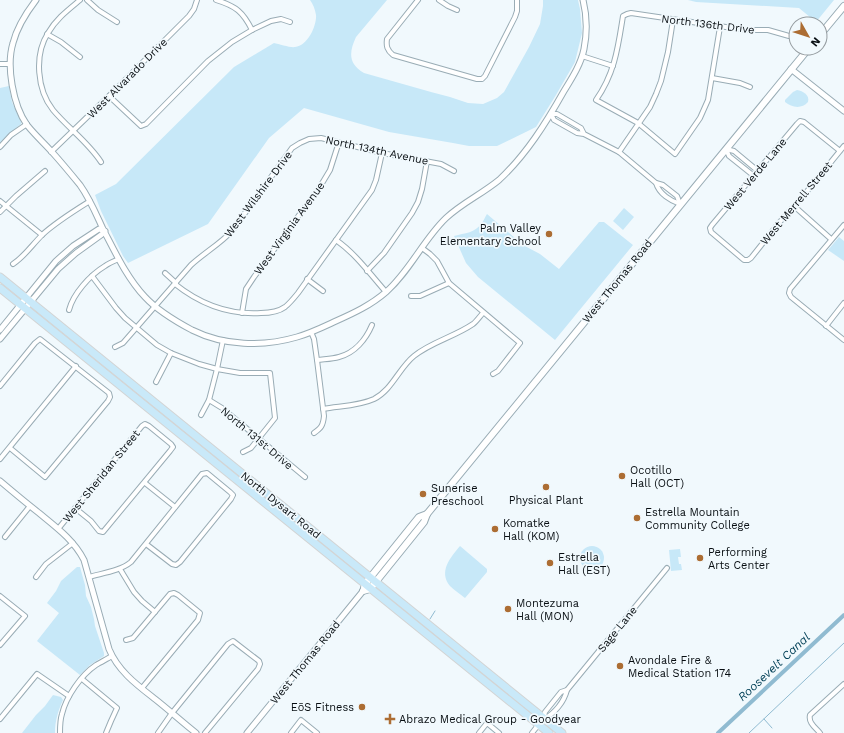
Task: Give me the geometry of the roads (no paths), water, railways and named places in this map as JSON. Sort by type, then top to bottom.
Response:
[{"type":"main road","points":[[828,25],[844,6]]},
{"type":"main road","name":"West Thomas Road","points":[[366,588],[424,522],[427,514],[802,56]]},
{"type":"main road","name":"North Dysart Road","points":[[0,277],[562,733]]},
{"type":"main road","name":"North Dysart Road","points":[[0,288],[291,524],[366,588],[549,733]]},
{"type":"main road","points":[[291,524],[296,523],[309,532],[319,536]]},
{"type":"street","points":[[36,0],[18,30],[13,43],[10,64],[14,97],[27,124],[80,185],[90,200],[104,231],[126,272],[145,297],[163,313],[192,330],[223,340],[242,343],[269,342],[287,339],[311,332],[370,305],[386,292],[405,272],[435,230],[446,218],[491,187],[511,168],[547,121],[575,72],[582,56],[586,36],[586,18],[583,0]]},
{"type":"street","points":[[80,0],[56,21],[47,34],[40,54],[39,73],[42,89],[52,109],[95,153],[101,162]]},
{"type":"street","points":[[87,0],[98,10],[117,22]]},
{"type":"street","name":"West Alvarado Drive","points":[[51,152],[189,16],[198,0]]},
{"type":"street","points":[[216,0],[235,8],[242,13],[252,30]]},
{"type":"street","points":[[418,0],[387,39],[386,46],[389,51],[393,55],[477,79],[482,79],[492,65],[515,17],[517,11],[516,0]]},
{"type":"street","points":[[439,0],[457,10]]},
{"type":"street","name":"North 136th Drive","points":[[613,66],[618,48],[623,16],[631,13],[720,27],[746,30],[768,30],[788,36]]},
{"type":"street","points":[[109,96],[141,126],[146,124],[208,61],[232,42],[271,21],[281,19],[290,22]]},
{"type":"street","points":[[618,152],[650,107],[656,94],[661,81],[668,52],[673,20]]},
{"type":"street","points":[[582,56],[613,66],[604,88],[596,100],[638,123],[676,154],[700,118],[708,100],[720,27]]},
{"type":"street","points":[[47,34],[61,42],[80,57]]},
{"type":"street","points":[[0,64],[10,64]]},
{"type":"street","points":[[791,68],[844,111]]},
{"type":"street","points":[[712,78],[740,83],[750,87]]},
{"type":"street","points":[[551,114],[554,120],[577,133],[584,134],[618,152],[656,184],[658,189],[672,202],[680,204]]},
{"type":"street","name":"West Verde Lane","points":[[748,260],[744,260],[713,234],[710,228],[736,195],[800,121],[804,122],[840,151]]},
{"type":"street","points":[[0,147],[12,135],[27,124]]},
{"type":"street","name":"North 134th Avenue","points":[[300,143],[309,139],[321,138],[382,153],[441,164],[454,171]]},
{"type":"street","name":"West Virginia Avenue","points":[[242,313],[246,290],[321,185],[330,170],[338,142]]},
{"type":"street","name":"West Wilshire Drive","points":[[115,347],[123,343],[198,259],[223,240],[232,231],[292,148],[300,143]]},
{"type":"street","name":"West Merrell Street","points":[[748,260],[844,146]]},
{"type":"street","points":[[726,149],[734,151],[758,171]]},
{"type":"street","points":[[726,149],[729,156],[754,176]]},
{"type":"street","points":[[165,273],[175,284],[194,298],[229,311],[242,313],[269,313],[285,307],[291,301],[372,190],[376,180],[382,153]]},
{"type":"street","points":[[367,271],[384,253],[418,202],[427,161]]},
{"type":"street","points":[[0,212],[45,171]]},
{"type":"street","points":[[656,184],[663,185],[677,196],[680,204]]},
{"type":"street","points":[[13,264],[20,259],[42,235],[90,200]]},
{"type":"street","points":[[0,201],[42,235]]},
{"type":"street","points":[[794,206],[831,239]]},
{"type":"street","points":[[844,225],[788,293],[844,340]]},
{"type":"street","points":[[0,330],[28,300],[47,271],[67,251],[99,229],[104,231]]},
{"type":"street","points":[[336,240],[350,250],[386,292]]},
{"type":"street","points":[[422,248],[437,261],[448,283],[520,343],[498,371],[492,374]]},
{"type":"street","points":[[68,310],[76,294],[92,276],[119,259]]},
{"type":"street","points":[[92,276],[116,308],[136,328],[157,345],[171,353],[217,369],[240,372],[270,373],[275,418],[250,448],[243,452]]},
{"type":"street","points":[[307,279],[323,291]]},
{"type":"street","points":[[411,296],[420,296],[448,283]]},
{"type":"street","points":[[826,326],[844,304]]},
{"type":"street","points":[[0,339],[23,306]]},
{"type":"street","points":[[323,409],[364,403],[376,398],[421,350],[470,326],[483,313]]},
{"type":"street","points":[[317,360],[334,358],[348,354],[362,342],[372,325]]},
{"type":"street","points":[[311,332],[314,339],[324,416],[321,428],[314,433]]},
{"type":"street","points":[[0,386],[35,343],[40,339],[109,393],[110,397],[45,477],[10,448]]},
{"type":"street","points":[[201,415],[209,400],[223,340]]},
{"type":"street","points":[[156,382],[171,353]]},
{"type":"street","points":[[0,459],[76,366]]},
{"type":"street","name":"North 131st Drive","points":[[209,400],[222,408],[305,477]]},
{"type":"street","name":"West Sheridan Street","points":[[58,529],[145,424],[173,447],[145,483]]},
{"type":"street","points":[[89,577],[120,569],[131,562],[202,474],[207,473],[233,495],[232,499],[176,565],[172,564],[146,544]]},
{"type":"street","points":[[0,481],[73,543],[84,560],[112,656],[123,671],[196,733]]},
{"type":"street","points":[[75,508],[99,531],[103,532],[145,483],[175,507]]},
{"type":"street","points":[[5,537],[30,506]]},
{"type":"street","points":[[36,577],[46,564],[73,543]]},
{"type":"street","name":"Sage Lane","points":[[532,733],[544,718],[545,712],[561,692],[567,690],[667,568]]},
{"type":"street","points":[[120,569],[134,592],[155,612]]},
{"type":"street","name":"West Thomas Road","points":[[246,733],[366,588]]},
{"type":"street","points":[[126,640],[134,638],[170,594],[174,593],[178,595],[200,613],[198,620],[142,688]]},
{"type":"street","points":[[0,596],[24,616],[0,645]]},
{"type":"street","points":[[158,733],[172,713],[228,644],[233,641],[259,661],[260,664],[258,669],[205,733]]},
{"type":"street","points":[[60,733],[62,713],[69,696],[94,666],[112,656]]},
{"type":"street","points":[[0,719],[37,674],[69,696]]},
{"type":"street","points":[[82,679],[117,708],[106,733]]},
{"type":"street","points":[[820,733],[811,723],[809,719],[810,715],[844,684]]},
{"type":"street","points":[[291,733],[301,720],[317,733]]},
{"type":"street","points":[[479,733],[487,723],[499,733]]},
{"type":"waterway","points":[[430,619],[435,611]]},
{"type":"waterway","name":"Roosevelt Canal","points":[[718,733],[844,615]]},
{"type":"waterway","points":[[749,733],[844,643]]},
{"type":"waterway","points":[[764,719],[772,728]]},
{"type":"place","name":"Palm Valley Elementary School","points":[[549,234]]},
{"type":"place","name":"Ocotillo Hall (OCT)","points":[[622,476]]},
{"type":"place","name":"Physical Plant","points":[[546,487]]},
{"type":"place","name":"Sunerise Preschool","points":[[423,494]]},
{"type":"place","name":"Estrella Mountain Community College","points":[[637,518]]},
{"type":"place","name":"Komatke Hall (KOM)","points":[[495,529]]},
{"type":"place","name":"Performing Arts Center","points":[[700,558]]},
{"type":"place","name":"Estrella Hall (EST)","points":[[550,563]]},
{"type":"place","name":"Montezuma Hall (MON)","points":[[508,609]]},
{"type":"place","name":"Avondale Fire & Medical Station 174","points":[[620,666]]},
{"type":"place","name":"EōS Fitness","points":[[362,707]]},
{"type":"place","name":"Abrazo Medical Group - Goodyear","points":[[390,719]]}]
